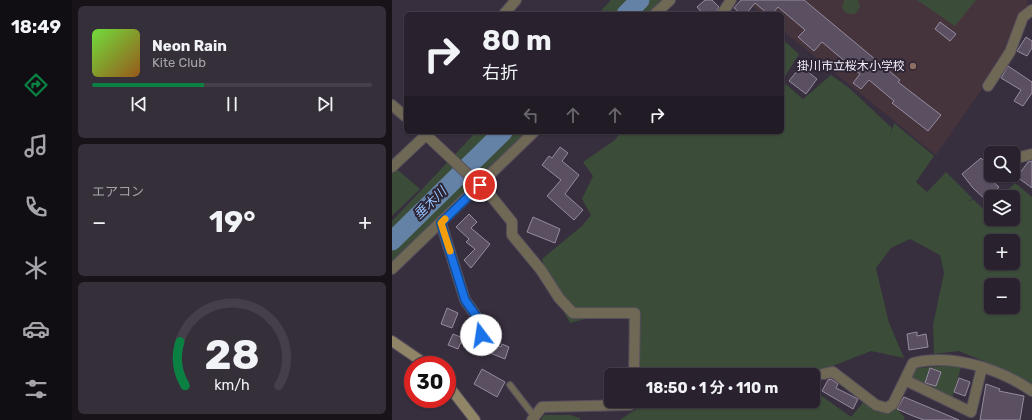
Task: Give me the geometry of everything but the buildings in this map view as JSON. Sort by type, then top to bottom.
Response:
[{"type":"street","points":[[506,12],[516,0]]},
{"type":"street","points":[[657,12],[670,0]]},
{"type":"street","points":[[723,12],[731,0]]},
{"type":"street","points":[[988,86],[1010,52],[1023,17],[1032,10]]},
{"type":"street","points":[[392,104],[404,115]]},
{"type":"street","points":[[392,167],[424,134]]},
{"type":"street","points":[[426,134],[453,158],[491,196],[512,222],[512,235],[541,270],[559,298],[573,313],[635,313],[634,368]]},
{"type":"street","points":[[392,270],[441,223],[476,182],[532,134]]},
{"type":"street","points":[[1020,157],[1032,154]]},
{"type":"street","points":[[441,223],[465,300],[477,317],[481,335]]},
{"type":"street","points":[[392,341],[413,356]]},
{"type":"street","points":[[823,374],[833,372],[876,405],[887,408],[893,404],[913,363],[927,359],[949,359],[982,367],[1022,384],[1032,391]]},
{"type":"street","points":[[905,380],[971,412],[982,367]]},
{"type":"street","points":[[456,393],[475,420]]},
{"type":"street","points":[[533,418],[542,407],[604,406]]},
{"type":"lane","points":[[510,385],[533,418]]},
{"type":"shaded area","name":"掛川市立桜木小学校","points":[[745,0],[1027,0],[1028,5],[1013,26],[1009,50],[936,155],[784,32],[784,12],[760,12]]},
{"type":"green space","points":[[611,0],[666,0],[653,12],[600,12]]},
{"type":"green space","points":[[844,0],[858,0],[860,6],[857,12],[849,14],[845,12],[842,8]]},
{"type":"green space","points":[[917,0],[976,0],[955,26]]},
{"type":"green space","points":[[784,41],[799,54],[784,78]]},
{"type":"green space","points":[[831,75],[849,88],[892,128],[889,142],[894,123],[934,156],[916,182],[927,192],[946,172],[973,199],[966,201],[974,200],[984,210],[984,226],[1020,226],[1020,190],[1008,190],[1015,183],[1032,197],[1032,384],[1014,374],[959,351],[934,354],[933,325],[944,273],[940,255],[910,239],[891,248],[876,268],[889,323],[904,358],[871,351],[825,369],[820,382],[820,368],[632,368],[627,308],[570,323],[547,281],[542,259],[582,226],[591,215],[582,199],[593,176],[583,162],[615,140],[620,134],[784,134],[784,83],[803,99]]},
{"type":"green space","points":[[474,134],[524,134],[461,200],[392,267],[392,221]]},
{"type":"green space","points":[[392,165],[420,189],[392,216]]},
{"type":"green space","points":[[962,364],[952,399],[906,377],[910,369]]},
{"type":"green space","points":[[820,395],[851,417],[865,400],[893,404],[905,418],[904,420],[620,420],[636,409],[820,408]]},
{"type":"green space","points":[[544,415],[570,415],[580,418],[580,420],[541,420]]},
{"type":"waterway","name":"垂木川","points":[[628,12],[640,0]]},
{"type":"waterway","name":"垂木川","points":[[392,241],[501,134]]},
{"type":"slow traffic","points":[[445,219],[441,223],[450,251]]},
{"type":"place","name":"掛川市立桜木小学校","points":[[913,66]]},
{"type":"route","points":[[480,185],[441,223],[465,300],[477,317],[481,335]]}]
